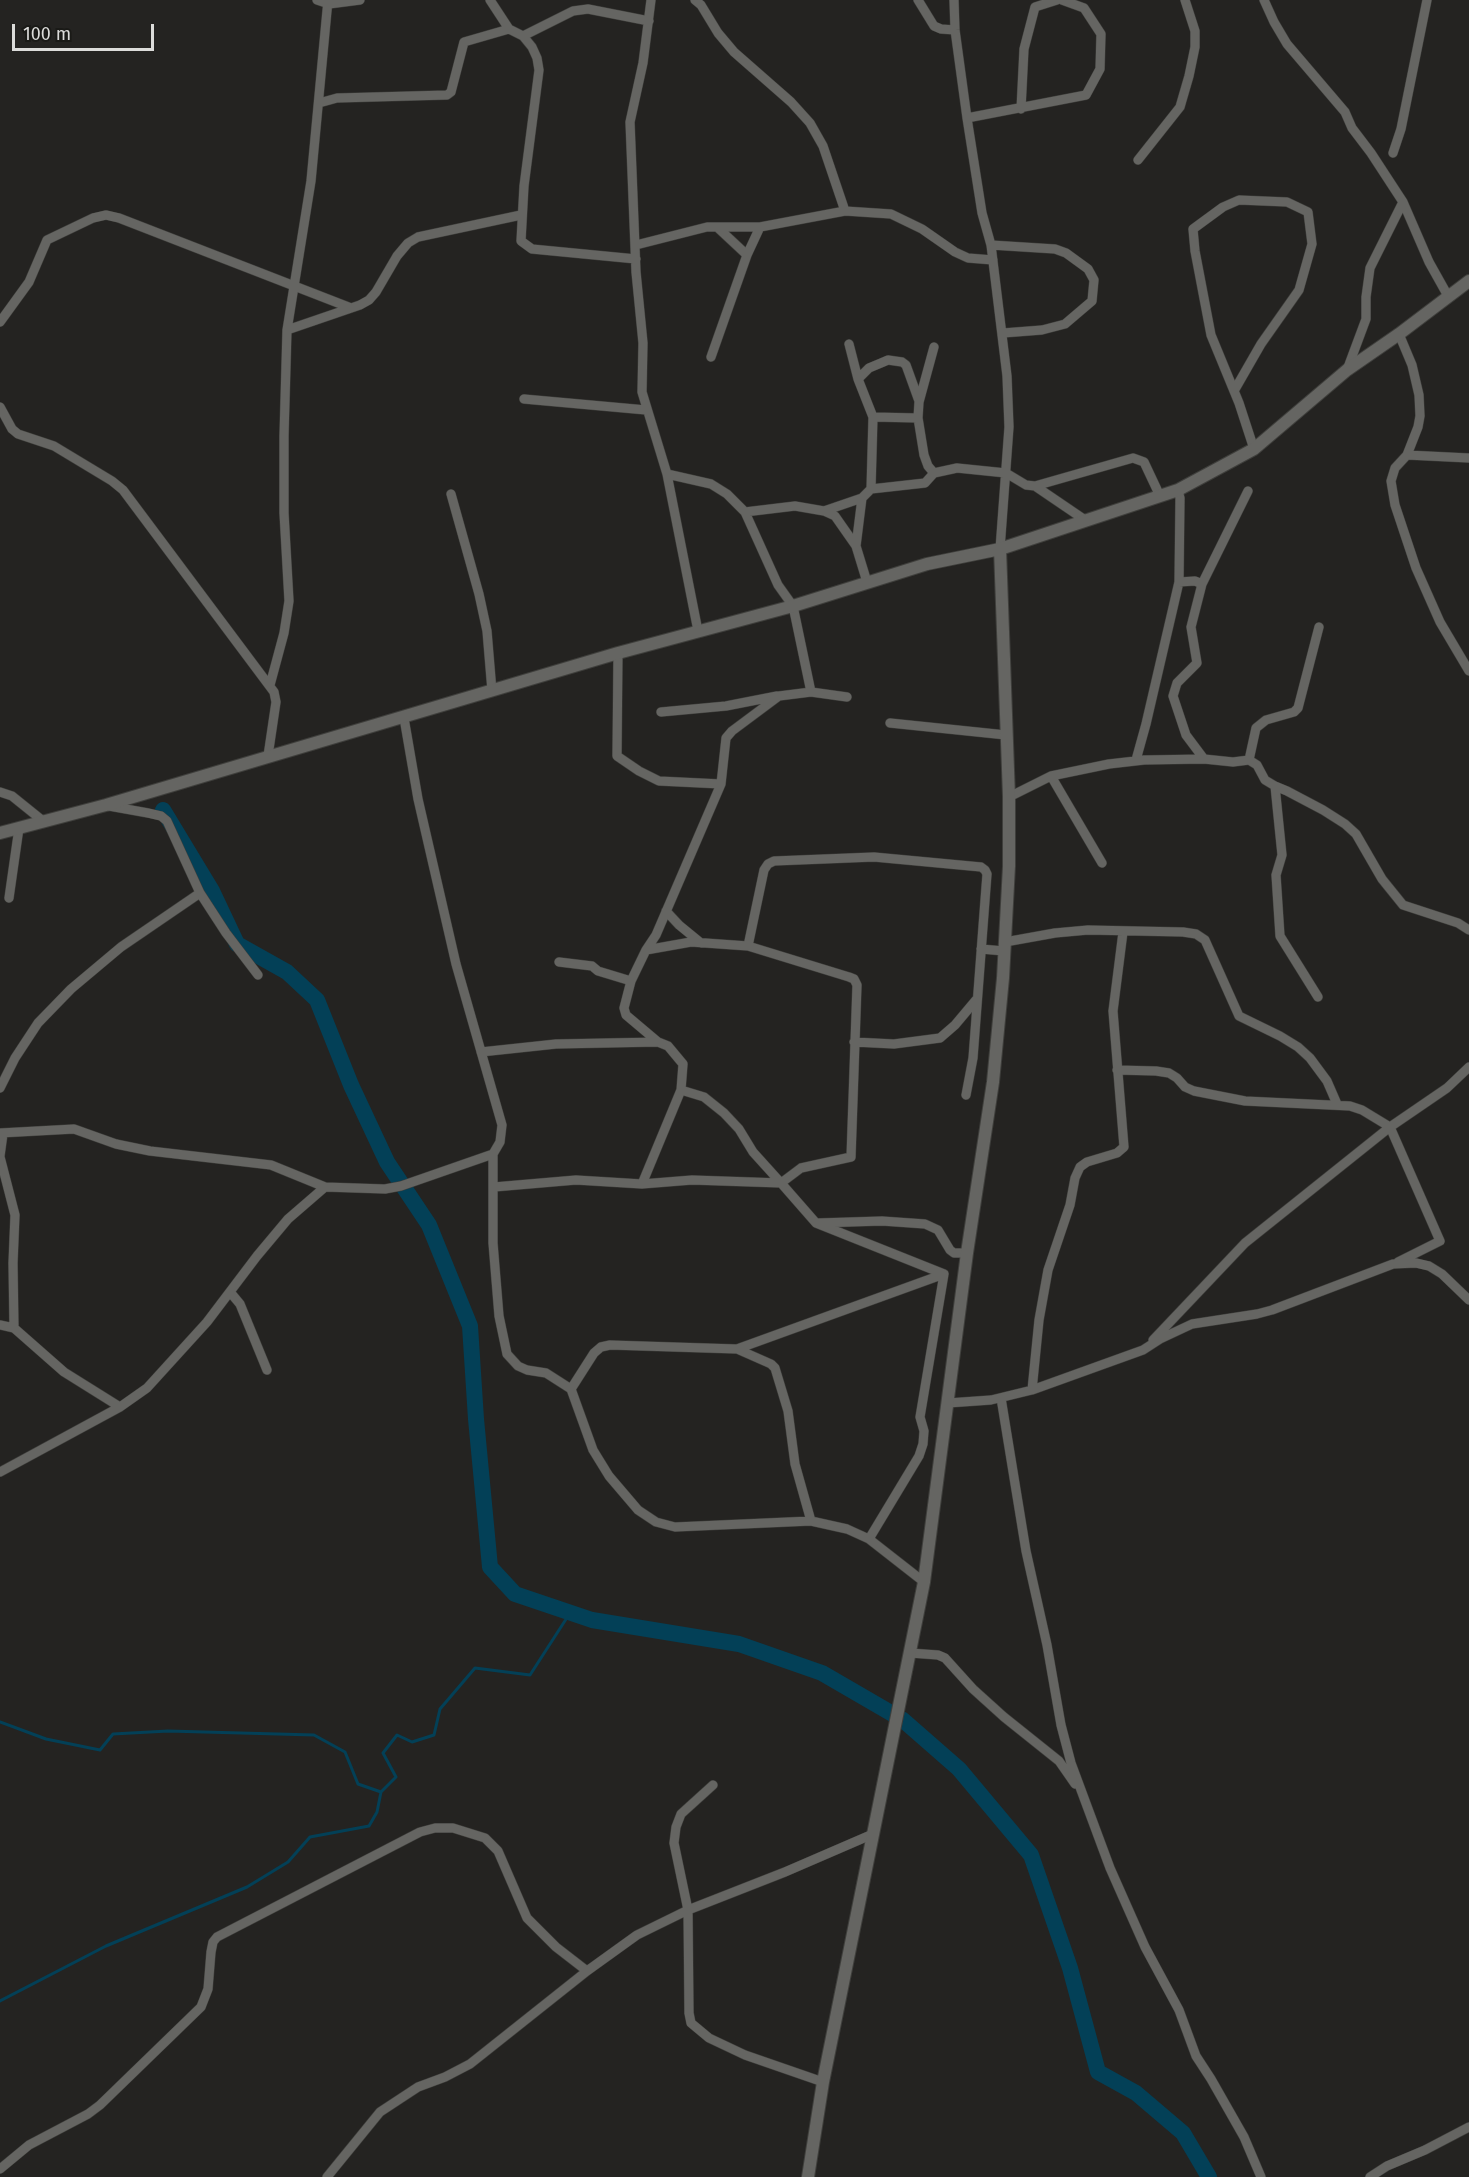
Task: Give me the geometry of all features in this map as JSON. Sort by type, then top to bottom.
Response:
[{"type":"street","points":[[317,0],[328,2],[360,0]]},
{"type":"street","points":[[490,0],[509,29],[523,36],[532,47],[539,70],[521,215],[521,241],[532,249],[636,259]]},
{"type":"street","points":[[651,0],[643,63],[630,122],[636,259],[643,343],[642,392],[667,474],[698,631]]},
{"type":"street","points":[[695,0],[701,4],[718,33],[734,52],[791,102],[810,123],[823,146],[845,212]]},
{"type":"street","points":[[918,0],[934,26],[940,29],[955,30]]},
{"type":"street","points":[[808,2177],[823,2082],[924,1582],[967,1253],[993,1082],[1005,946],[1009,866],[1009,797],[1000,549],[1009,427],[1003,333],[991,245],[982,213],[967,118],[955,30],[954,0]]},
{"type":"street","points":[[1021,109],[1024,49],[1035,7],[1057,0]]},
{"type":"street","points":[[967,118],[1086,95],[1100,69],[1101,34],[1084,8],[1062,0]]},
{"type":"street","points":[[1138,160],[1180,107],[1190,76],[1195,31],[1185,0]]},
{"type":"street","points":[[1264,0],[1287,44],[1345,112],[1352,128],[1403,202],[1429,262],[1448,296]]},
{"type":"street","points":[[1393,153],[1401,129],[1427,0]]},
{"type":"street","points":[[270,685],[284,633],[289,601],[284,513],[287,330],[311,181],[328,2]]},
{"type":"street","points":[[523,36],[573,11],[588,9],[649,21]]},
{"type":"street","points":[[320,103],[337,98],[447,95],[451,92],[464,42],[509,29]]},
{"type":"street","points":[[1234,391],[1261,344],[1299,290],[1312,244],[1308,212],[1287,202],[1239,200],[1223,207],[1194,229],[1194,251],[1211,335],[1254,449]]},
{"type":"street","points":[[1347,370],[1366,319],[1370,268],[1403,202]]},
{"type":"street","points":[[636,245],[706,228],[760,226],[845,212],[891,214],[922,229],[968,258],[993,260]]},
{"type":"street","points":[[0,322],[29,282],[47,240],[93,218],[106,215],[119,218],[351,308]]},
{"type":"street","points":[[287,330],[369,300],[397,256],[408,243],[418,237],[521,215]]},
{"type":"street","points":[[711,357],[747,255],[760,226]]},
{"type":"street","points":[[717,227],[747,255]]},
{"type":"street","points":[[991,245],[1055,249],[1066,253],[1088,269],[1094,280],[1092,302],[1065,324],[1042,330],[1003,333]]},
{"type":"street","points":[[0,833],[106,805],[618,653],[794,606],[927,564],[1000,549],[1178,490],[1254,449],[1347,370],[1400,334],[1469,280]]},
{"type":"street","points":[[1400,334],[1412,365],[1419,395],[1420,416],[1407,455],[1395,468],[1391,481],[1395,505],[1416,568],[1440,622],[1469,671]]},
{"type":"street","points":[[849,344],[858,379],[873,417],[871,489]]},
{"type":"street","points":[[934,347],[919,402],[918,418],[924,454],[928,466],[934,473]]},
{"type":"street","points":[[858,379],[869,368],[888,360],[902,362],[906,365],[919,402]]},
{"type":"street","points":[[524,399],[646,410]]},
{"type":"street","points":[[0,407],[12,429],[18,434],[54,446],[112,480],[123,490],[270,685],[276,702],[268,756]]},
{"type":"street","points":[[873,417],[918,418]]},
{"type":"street","points":[[1407,455],[1469,458]]},
{"type":"street","points":[[824,511],[862,498],[871,489],[925,483],[934,473],[957,468],[1006,473],[1026,485],[1035,486],[1133,458],[1144,462],[1160,496]]},
{"type":"street","points":[[667,474],[711,484],[728,494],[745,512],[778,585],[794,606],[812,692]]},
{"type":"street","points":[[1035,486],[1085,520]]},
{"type":"street","points":[[1136,760],[1179,582],[1180,498],[1178,490]]},
{"type":"street","points":[[1204,759],[1186,735],[1173,696],[1177,683],[1197,663],[1191,627],[1202,584],[1248,491]]},
{"type":"street","points":[[451,494],[479,594],[487,632],[492,691]]},
{"type":"street","points":[[856,546],[862,498]]},
{"type":"street","points":[[745,512],[795,506],[824,511],[835,516],[856,546],[867,582]]},
{"type":"street","points":[[1179,582],[1195,581],[1202,584]]},
{"type":"street","points":[[1249,760],[1254,730],[1266,720],[1294,712],[1298,708],[1319,627]]},
{"type":"street","points":[[618,653],[617,756],[659,781],[721,784]]},
{"type":"street","points":[[661,712],[726,706],[812,692],[847,697]]},
{"type":"street","points":[[642,1184],[681,1090],[683,1064],[669,1046],[658,1041],[626,1015],[624,1008],[631,981],[656,935],[721,784],[726,738],[779,696]]},
{"type":"street","points":[[404,718],[418,800],[456,964],[502,1125],[500,1142],[493,1154],[492,1243],[499,1316],[507,1354],[518,1366],[526,1370],[546,1373],[571,1389],[593,1450],[609,1476],[638,1510],[656,1522],[675,1527],[812,1521],[847,1529],[869,1539],[924,1582]]},
{"type":"street","points":[[890,723],[1006,735]]},
{"type":"street","points":[[1009,797],[1051,776],[1136,760],[1204,759],[1233,762],[1249,760],[1257,765],[1265,780],[1323,810],[1356,834],[1382,879],[1403,905],[1469,930]]},
{"type":"street","points":[[1051,776],[1102,863]]},
{"type":"street","points":[[1275,786],[1282,855],[1275,875],[1280,936],[1318,997]]},
{"type":"street","points":[[0,792],[12,796],[43,821]]},
{"type":"street","points":[[106,805],[161,816],[167,821],[200,893],[226,933],[258,975]]},
{"type":"street","points":[[9,898],[19,828]]},
{"type":"street","points":[[748,946],[764,870],[774,861],[874,857],[981,867],[987,874],[973,1058],[966,1095]]},
{"type":"street","points":[[0,1088],[15,1058],[38,1023],[71,989],[121,947],[200,893]]},
{"type":"street","points":[[666,911],[701,943]]},
{"type":"street","points":[[981,950],[1077,931],[1196,934],[1205,940],[1239,1017],[1298,1047],[1310,1058],[1337,1104]]},
{"type":"street","points":[[1032,1390],[1048,1270],[1070,1205],[1075,1178],[1080,1167],[1087,1162],[1117,1153],[1124,1147],[1113,1011],[1123,932]]},
{"type":"street","points":[[494,1187],[576,1180],[642,1184],[692,1180],[781,1183],[801,1168],[851,1157],[857,985],[854,979],[748,946],[701,943],[646,950]]},
{"type":"street","points":[[559,962],[592,966],[598,971],[631,981]]},
{"type":"street","points":[[854,1041],[894,1044],[940,1038],[955,1025],[977,999]]},
{"type":"street","points":[[481,1052],[556,1044],[658,1041]]},
{"type":"street","points":[[1143,1350],[1245,1243],[1390,1127],[1447,1088],[1469,1067]]},
{"type":"street","points":[[948,1403],[976,1402],[1032,1390],[1143,1350],[1192,1324],[1272,1310],[1393,1264],[1440,1241],[1390,1127],[1362,1110],[1337,1104],[1245,1101],[1194,1091],[1185,1087],[1169,1073],[1117,1070]]},
{"type":"street","points":[[681,1090],[704,1097],[724,1113],[753,1152],[816,1223],[944,1274]]},
{"type":"street","points":[[14,1328],[15,1215],[0,1157],[2,1134],[74,1129],[116,1144],[271,1165],[325,1187],[385,1189],[401,1186],[493,1154]]},
{"type":"street","points":[[0,1472],[120,1407],[147,1388],[207,1322],[288,1219],[325,1187]]},
{"type":"street","points":[[816,1223],[882,1221],[926,1224],[938,1230],[954,1253],[967,1253]]},
{"type":"street","points":[[1393,1264],[1416,1263],[1429,1266],[1442,1274],[1469,1300]]},
{"type":"street","points":[[571,1389],[594,1353],[601,1347],[610,1345],[737,1349],[944,1274]]},
{"type":"street","points":[[869,1539],[919,1456],[923,1444],[924,1431],[920,1417],[944,1274]]},
{"type":"street","points":[[230,1292],[240,1304],[267,1370]]},
{"type":"street","points":[[0,1325],[14,1328],[64,1372],[120,1407]]},
{"type":"street","points":[[737,1349],[775,1368],[788,1411],[795,1464],[812,1521]]},
{"type":"street","points":[[1001,1398],[1023,1540],[1071,1763],[1110,1868],[1145,1947],[1179,2010],[1196,2056],[1244,2137],[1262,2177]]},
{"type":"street","points":[[910,1653],[931,1654],[945,1658],[997,1710],[1059,1761],[1087,1804]]},
{"type":"street","points":[[713,1785],[681,1814],[676,1827],[674,1843],[688,1910],[688,2004],[691,2023],[709,2038],[745,2055],[823,2082]]},
{"type":"street","points":[[0,2169],[29,2145],[88,2114],[100,2105],[201,2007],[208,1989],[211,1952],[217,1936],[420,1832],[453,1827],[485,1838],[498,1851],[526,1918],[556,1947],[587,1971]]},
{"type":"street","points":[[327,2177],[380,2112],[418,2087],[470,2064],[587,1971],[637,1935],[688,1910],[873,1834]]},
{"type":"street","points":[[1370,2177],[1469,2127]]},
{"type":"waterway","points":[[163,810],[212,891],[237,944],[287,972],[317,1000],[351,1085],[387,1162],[429,1225],[470,1326],[490,1567],[515,1594],[592,1620],[739,1644],[822,1673],[903,1720],[959,1769],[1031,1855],[1070,1968],[1098,2072],[1136,2093],[1183,2133],[1209,2177]]},
{"type":"waterway","points":[[0,1722],[46,1739],[100,1750],[113,1734],[168,1731],[314,1735],[345,1752],[358,1784],[381,1792],[396,1777],[383,1753],[397,1735],[412,1742],[434,1735],[440,1709],[475,1668],[530,1675],[570,1613]]},
{"type":"waterway","points":[[0,2001],[106,1946],[247,1887],[288,1862],[310,1837],[369,1826],[377,1812],[381,1792]]}]
